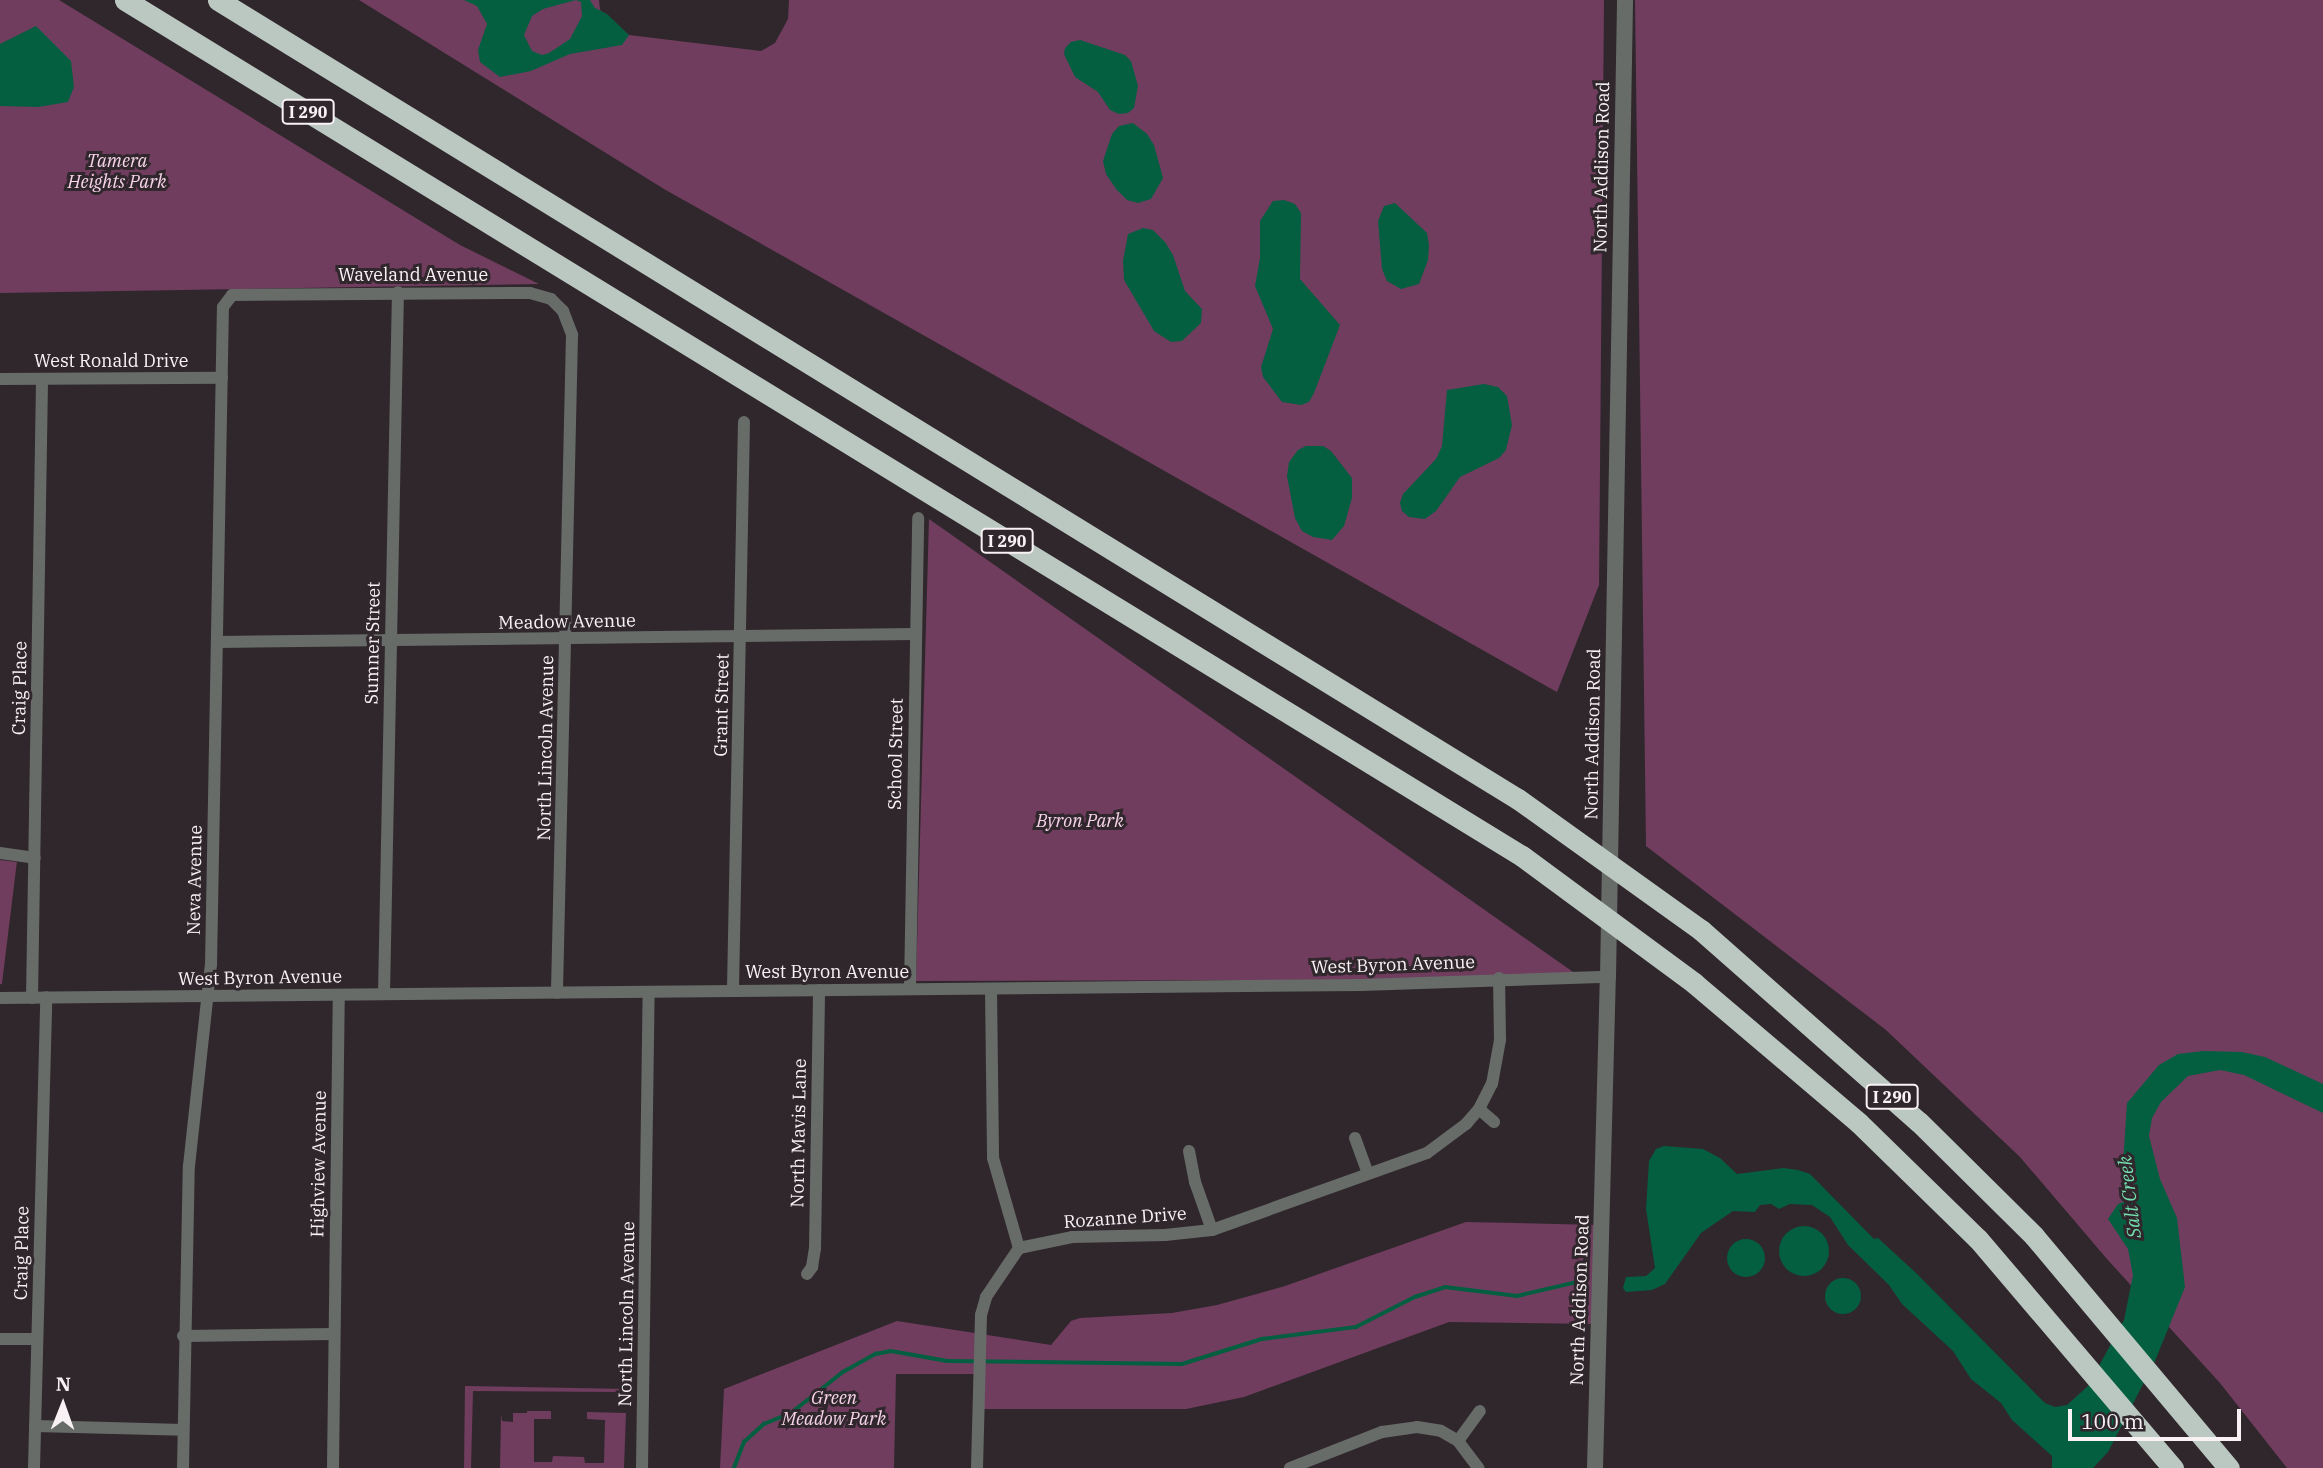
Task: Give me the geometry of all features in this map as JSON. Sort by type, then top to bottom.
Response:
[{"type":"highway","name":"I 290","points":[[125,0],[1522,856],[1694,983],[1859,1123],[1978,1239],[2160,1449],[2173,1468]]},
{"type":"highway","name":"I 290","points":[[218,0],[1518,799],[1700,930],[1919,1122],[2034,1236],[2230,1468]]},
{"type":"street","name":"North Addison Road","points":[[1595,1468],[1608,977],[1625,0]]},
{"type":"street","name":"Sumner Street","points":[[384,994],[397,292]]},
{"type":"street","name":"Waveland Avenue","points":[[232,295],[530,293],[551,299],[564,311],[572,335]]},
{"type":"street","name":"Neva Avenue","points":[[183,1468],[183,1336],[189,1166],[209,996],[223,307],[232,295]]},
{"type":"street","name":"North Lincoln Avenue","points":[[557,993],[572,335]]},
{"type":"street","name":"West Ronald Drive","points":[[0,379],[222,378]]},
{"type":"street","name":"Craig Place","points":[[32,998],[42,379]]},
{"type":"street","name":"Grant Street","points":[[733,989],[744,422]]},
{"type":"street","name":"School Street","points":[[910,989],[918,519]]},
{"type":"street","name":"Meadow Avenue","points":[[218,642],[916,634]]},
{"type":"street","points":[[0,853],[35,858]]},
{"type":"street","name":"West Byron Avenue","points":[[32,998],[733,989],[1361,985],[1499,978],[1608,977]]},
{"type":"street","name":"Rozanne Drive","points":[[1019,1248],[1072,1237],[1165,1235],[1212,1230],[1427,1153],[1448,1139],[1479,1109],[1492,1084],[1498,1063],[1499,978]]},
{"type":"street","points":[[977,1468],[981,1315],[986,1297],[1019,1248],[993,1158],[991,989]]},
{"type":"street","name":"North Mavis Lane","points":[[807,1274],[815,1249],[819,990]]},
{"type":"street","name":"North Lincoln Avenue","points":[[642,1468],[649,992]]},
{"type":"street","name":"Highview Avenue","points":[[333,1468],[339,995]]},
{"type":"street","points":[[0,998],[32,998]]},
{"type":"street","name":"Craig Place","points":[[34,1468],[46,998]]},
{"type":"street","points":[[1479,1109],[1494,1122]]},
{"type":"street","points":[[1355,1138],[1368,1173]]},
{"type":"street","name":"Rozanne Drive","points":[[1189,1151],[1195,1182],[1212,1230]]},
{"type":"street","points":[[183,1336],[334,1334]]},
{"type":"street","points":[[0,1339],[37,1339]]},
{"type":"street","points":[[1458,1441],[1480,1411]]},
{"type":"street","points":[[35,1426],[183,1430]]},
{"type":"street","points":[[1290,1468],[1396,1429],[1418,1427],[1441,1432],[1458,1441],[1477,1465]]},
{"type":"green space","name":"Tamera Heights Park","points":[[0,0],[59,0],[460,245],[539,284],[0,293]]},
{"type":"green space","points":[[359,0],[599,0],[600,10],[629,35],[761,51],[775,43],[788,19],[789,0],[1604,0],[1599,585],[1557,692],[664,189]]},
{"type":"green space","points":[[1635,0],[2323,0],[2323,1468],[2287,1468],[2220,1383],[2107,1259],[2020,1157],[1886,1030],[1646,846]]},
{"type":"green space","name":"Byron Park","points":[[929,519],[1583,979],[916,981]]},
{"type":"green space","points":[[0,860],[17,862],[0,984]]},
{"type":"green space","name":"Green Meadow Park","points":[[1466,1222],[1598,1225],[1595,1324],[1449,1322],[1244,1397],[1186,1409],[980,1409],[981,1374],[896,1374],[894,1468],[720,1468],[724,1389],[897,1321],[1051,1345],[1071,1321],[1080,1318],[1172,1313],[1217,1305],[1285,1286]]},
{"type":"green space","points":[[465,1386],[628,1389],[632,1391],[632,1399],[616,1401],[616,1392],[473,1391],[471,1468],[464,1468]]},
{"type":"green space","points":[[551,1411],[551,1419],[534,1419],[534,1462],[552,1462],[553,1456],[584,1457],[585,1463],[604,1463],[605,1420],[587,1419],[587,1412],[626,1413],[624,1468],[500,1468],[501,1414],[502,1421],[513,1422],[513,1413]]},
{"type":"shaded area","points":[[464,0],[576,0],[590,0],[595,8],[607,14],[629,35],[622,45],[570,54],[531,71],[500,77],[480,62],[478,50],[487,24],[477,6]],"holes":[[[576,0],[581,2],[582,16],[570,39],[549,53],[542,55],[532,51],[524,35],[532,16],[543,9]]]},
{"type":"shaded area","points":[[36,26],[71,61],[74,87],[68,102],[38,107],[0,106],[0,44]]},
{"type":"shaded area","points":[[1080,40],[1125,55],[1131,61],[1138,86],[1134,108],[1128,113],[1119,114],[1110,110],[1098,92],[1075,77],[1064,54],[1065,48],[1071,42]]},
{"type":"shaded area","points":[[1133,123],[1147,134],[1154,145],[1163,178],[1151,199],[1138,203],[1127,200],[1116,189],[1106,174],[1103,161],[1112,134],[1119,126]]},
{"type":"shaded area","points":[[1284,200],[1295,204],[1301,213],[1300,279],[1340,325],[1314,393],[1309,402],[1301,405],[1282,402],[1263,377],[1261,367],[1273,329],[1255,286],[1260,258],[1260,221],[1273,201]]},
{"type":"shaded area","points":[[1395,203],[1427,233],[1429,245],[1428,260],[1419,284],[1401,289],[1387,281],[1382,269],[1378,221],[1384,206]]},
{"type":"shaded area","points":[[1143,228],[1153,230],[1165,242],[1173,255],[1185,291],[1202,309],[1201,323],[1182,341],[1171,342],[1154,331],[1124,280],[1123,261],[1128,234]]},
{"type":"shaded area","points":[[1484,384],[1498,387],[1507,396],[1512,425],[1506,450],[1499,458],[1460,477],[1436,511],[1425,519],[1409,517],[1402,511],[1400,503],[1403,494],[1436,459],[1442,446],[1447,390]]},
{"type":"shaded area","points":[[1306,446],[1323,446],[1331,451],[1352,478],[1352,498],[1344,526],[1332,540],[1313,537],[1302,531],[1295,518],[1287,476],[1289,462],[1298,450]]},
{"type":"shaded area","points":[[2203,1051],[2242,1052],[2265,1057],[2323,1084],[2323,1113],[2244,1075],[2220,1070],[2188,1076],[2161,1102],[2152,1118],[2149,1136],[2160,1179],[2177,1218],[2185,1287],[2155,1361],[2108,1452],[2093,1468],[2052,1468],[2052,1456],[2012,1420],[2001,1403],[1971,1379],[1953,1351],[1902,1304],[1889,1285],[1848,1245],[1830,1217],[1812,1205],[1790,1204],[1779,1209],[1771,1204],[1760,1205],[1755,1212],[1733,1211],[1701,1233],[1665,1284],[1652,1290],[1626,1292],[1623,1288],[1626,1277],[1646,1276],[1655,1268],[1646,1209],[1649,1161],[1656,1149],[1664,1146],[1703,1149],[1720,1158],[1737,1174],[1783,1168],[1798,1170],[1810,1174],[1874,1239],[1878,1238],[1916,1273],[2045,1403],[2055,1407],[2067,1405],[2088,1386],[2124,1320],[2133,1275],[2128,1249],[2108,1219],[2118,1204],[2128,1200],[2137,1189],[2123,1164],[2127,1103],[2159,1065],[2178,1054]]},
{"type":"shaded area","points":[[1804,1226],[1822,1233],[1829,1251],[1822,1269],[1804,1276],[1786,1269],[1779,1251],[1786,1233]]},
{"type":"shaded area","points":[[1746,1239],[1760,1244],[1765,1258],[1760,1272],[1746,1277],[1732,1272],[1727,1258],[1732,1244]]},
{"type":"shaded area","points":[[1843,1278],[1856,1283],[1861,1296],[1856,1309],[1843,1314],[1830,1309],[1825,1296],[1830,1283]]},
{"type":"waterway","points":[[734,1468],[744,1442],[764,1424],[791,1413],[843,1372],[876,1354],[891,1351],[947,1361],[1182,1364],[1262,1339],[1356,1327],[1415,1297],[1445,1287],[1517,1296],[1577,1282]]},
{"type":"water label","name":"Salt Creek","points":[[2130,1197]]}]
